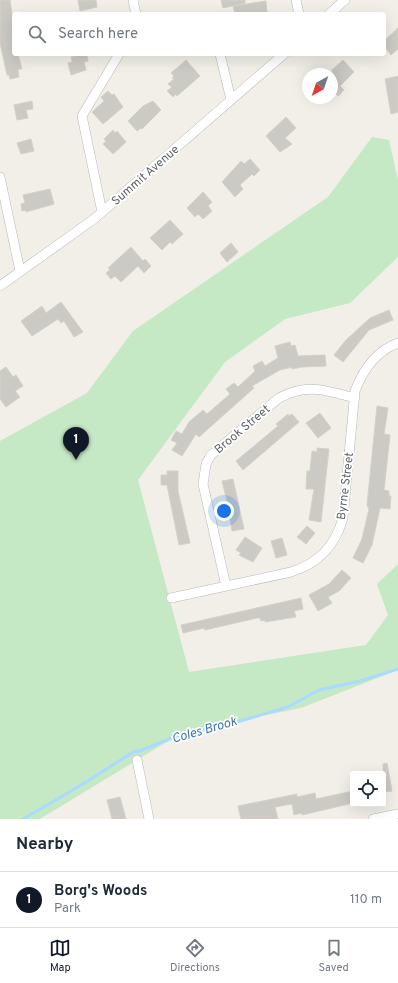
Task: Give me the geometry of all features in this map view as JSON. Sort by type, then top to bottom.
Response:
[{"type":"street","points":[[133,0],[136,12]]},
{"type":"street","points":[[296,0],[299,12]]},
{"type":"street","points":[[331,12],[346,0]]},
{"type":"street","points":[[102,212],[82,116],[118,56]]},
{"type":"street","points":[[220,56],[231,100]]},
{"type":"street","name":"Summit Avenue","points":[[0,286],[102,212],[282,56]]},
{"type":"street","points":[[0,177],[20,271]]},
{"type":"street","name":"Byrne Street","points":[[171,598],[303,568],[314,562],[332,544],[339,532],[343,518],[355,398],[359,382],[373,360],[382,352],[398,343]]},
{"type":"street","name":"Brook Street","points":[[226,586],[203,484],[206,464],[211,455],[278,398],[289,392],[313,388],[324,389],[355,398]]},
{"type":"street","points":[[137,760],[150,819]]},
{"type":"street","points":[[373,819],[398,814]]},
{"type":"green space","points":[[372,137],[389,140],[398,180],[398,257],[350,303],[285,319],[225,362],[138,480],[189,672],[366,645],[388,615],[377,584],[398,564],[398,670],[301,708],[183,732],[40,819],[0,819],[0,441],[87,393],[133,331],[328,197]]},
{"type":"building","points":[[0,0],[10,0],[12,13],[12,56],[19,56],[22,69],[18,69],[19,77],[10,79],[9,75],[7,75],[0,43]]},
{"type":"building","points":[[78,0],[96,0],[97,7],[80,11]]},
{"type":"building","points":[[221,0],[245,0],[245,3],[223,8]]},
{"type":"building","points":[[266,1],[267,12],[234,12],[233,6]]},
{"type":"building","points":[[398,28],[398,49],[391,55],[386,49],[386,39]]},
{"type":"building","points":[[87,56],[88,61],[84,62],[86,70],[71,75],[68,63],[72,62],[71,57]]},
{"type":"building","points":[[186,60],[200,76],[177,96],[176,94],[173,97],[167,91],[172,87],[168,84],[174,79],[172,78],[174,76],[171,73]]},
{"type":"building","points":[[343,60],[354,72],[340,86],[344,90],[338,96],[338,68],[334,68]]},
{"type":"building","points":[[398,76],[398,112],[391,114],[385,79]]},
{"type":"building","points":[[108,91],[112,95],[114,94],[123,107],[103,124],[92,112],[104,101],[101,97]]},
{"type":"building","points":[[32,101],[33,109],[26,110],[28,118],[17,120],[14,105]]},
{"type":"building","points":[[153,101],[161,110],[142,129],[141,128],[137,131],[128,121],[143,106]]},
{"type":"building","points":[[286,117],[296,128],[285,138],[292,144],[280,152],[266,136]]},
{"type":"building","points":[[113,130],[115,133],[117,131],[126,142],[113,154],[103,144],[106,141],[104,139]]},
{"type":"building","points":[[31,139],[34,151],[21,154],[17,143]]},
{"type":"building","points":[[250,159],[260,170],[254,176],[252,174],[240,185],[243,189],[235,197],[222,182],[241,161],[244,164]]},
{"type":"building","points":[[50,189],[54,204],[26,212],[26,210],[22,211],[21,204],[25,203],[23,195]]},
{"type":"building","points":[[203,192],[212,202],[208,206],[212,211],[203,219],[198,214],[195,217],[187,208]]},
{"type":"building","points":[[170,220],[183,234],[172,244],[170,242],[162,250],[150,238]]},
{"type":"building","points":[[231,243],[238,252],[227,262],[220,253]]},
{"type":"building","points":[[131,247],[143,261],[145,259],[151,266],[144,273],[138,266],[121,282],[115,276],[111,279],[106,273],[110,270],[108,268]]},
{"type":"building","points":[[61,302],[83,332],[74,337],[64,321],[61,323],[58,319],[32,336],[21,321],[42,306],[46,313]]},
{"type":"building","points":[[389,310],[393,320],[369,330],[343,362],[334,355],[346,340],[370,318]]},
{"type":"building","points":[[290,342],[291,346],[295,345],[298,356],[325,355],[326,366],[292,369],[292,367],[280,370],[252,386],[254,388],[199,437],[196,434],[182,456],[172,450],[177,443],[171,440],[176,431],[182,434],[189,422],[203,410],[207,414],[230,394],[226,389],[234,383],[238,387],[255,371],[253,366],[262,361],[265,366],[278,358],[275,346]]},
{"type":"building","points":[[6,367],[13,377],[16,375],[23,386],[15,391],[20,397],[6,407],[0,399],[0,371]]},
{"type":"building","points":[[377,406],[388,408],[384,434],[390,435],[384,490],[389,491],[389,496],[391,496],[390,509],[380,508],[372,545],[363,563],[353,558],[362,539],[369,509],[367,505]]},
{"type":"building","points":[[320,413],[331,428],[318,438],[306,423]]},
{"type":"building","points":[[288,414],[289,416],[292,414],[299,422],[243,470],[236,461],[278,426],[276,424]]},
{"type":"building","points":[[317,448],[329,449],[321,522],[309,520],[314,489],[306,489],[307,471],[310,471],[312,451],[317,452]]},
{"type":"building","points":[[167,471],[178,471],[178,491],[190,543],[179,545],[167,485],[161,485],[161,475],[167,475]]},
{"type":"building","points":[[233,479],[244,529],[232,531],[231,518],[222,481]]},
{"type":"building","points":[[307,526],[315,533],[306,544],[297,537]]},
{"type":"building","points":[[245,537],[262,548],[253,562],[239,555],[241,553],[236,550]]},
{"type":"building","points":[[282,538],[287,555],[276,558],[271,541]]},
{"type":"building","points":[[342,570],[351,578],[339,591],[328,597],[332,603],[318,611],[309,595],[329,584]]},
{"type":"building","points":[[301,598],[303,609],[294,611],[296,617],[265,622],[265,620],[261,621],[260,618],[257,618],[205,630],[204,628],[183,633],[181,625]]},
{"type":"building","points":[[387,763],[392,791],[386,792],[386,771],[383,771],[383,764]]},
{"type":"building","points":[[350,792],[350,804],[302,815],[302,813],[294,815],[292,804],[275,807],[278,819],[241,819],[238,806],[297,794],[297,797],[315,793],[316,799]]},
{"type":"building","points":[[120,797],[126,819],[112,819],[107,800]]},
{"type":"waterway","name":"Coles Brook","points":[[23,819],[135,751],[137,752],[182,734],[230,724],[288,707],[319,690],[360,681],[398,669]]},
{"type":"place","name":"Borg's Woods","points":[[76,460]]}]
